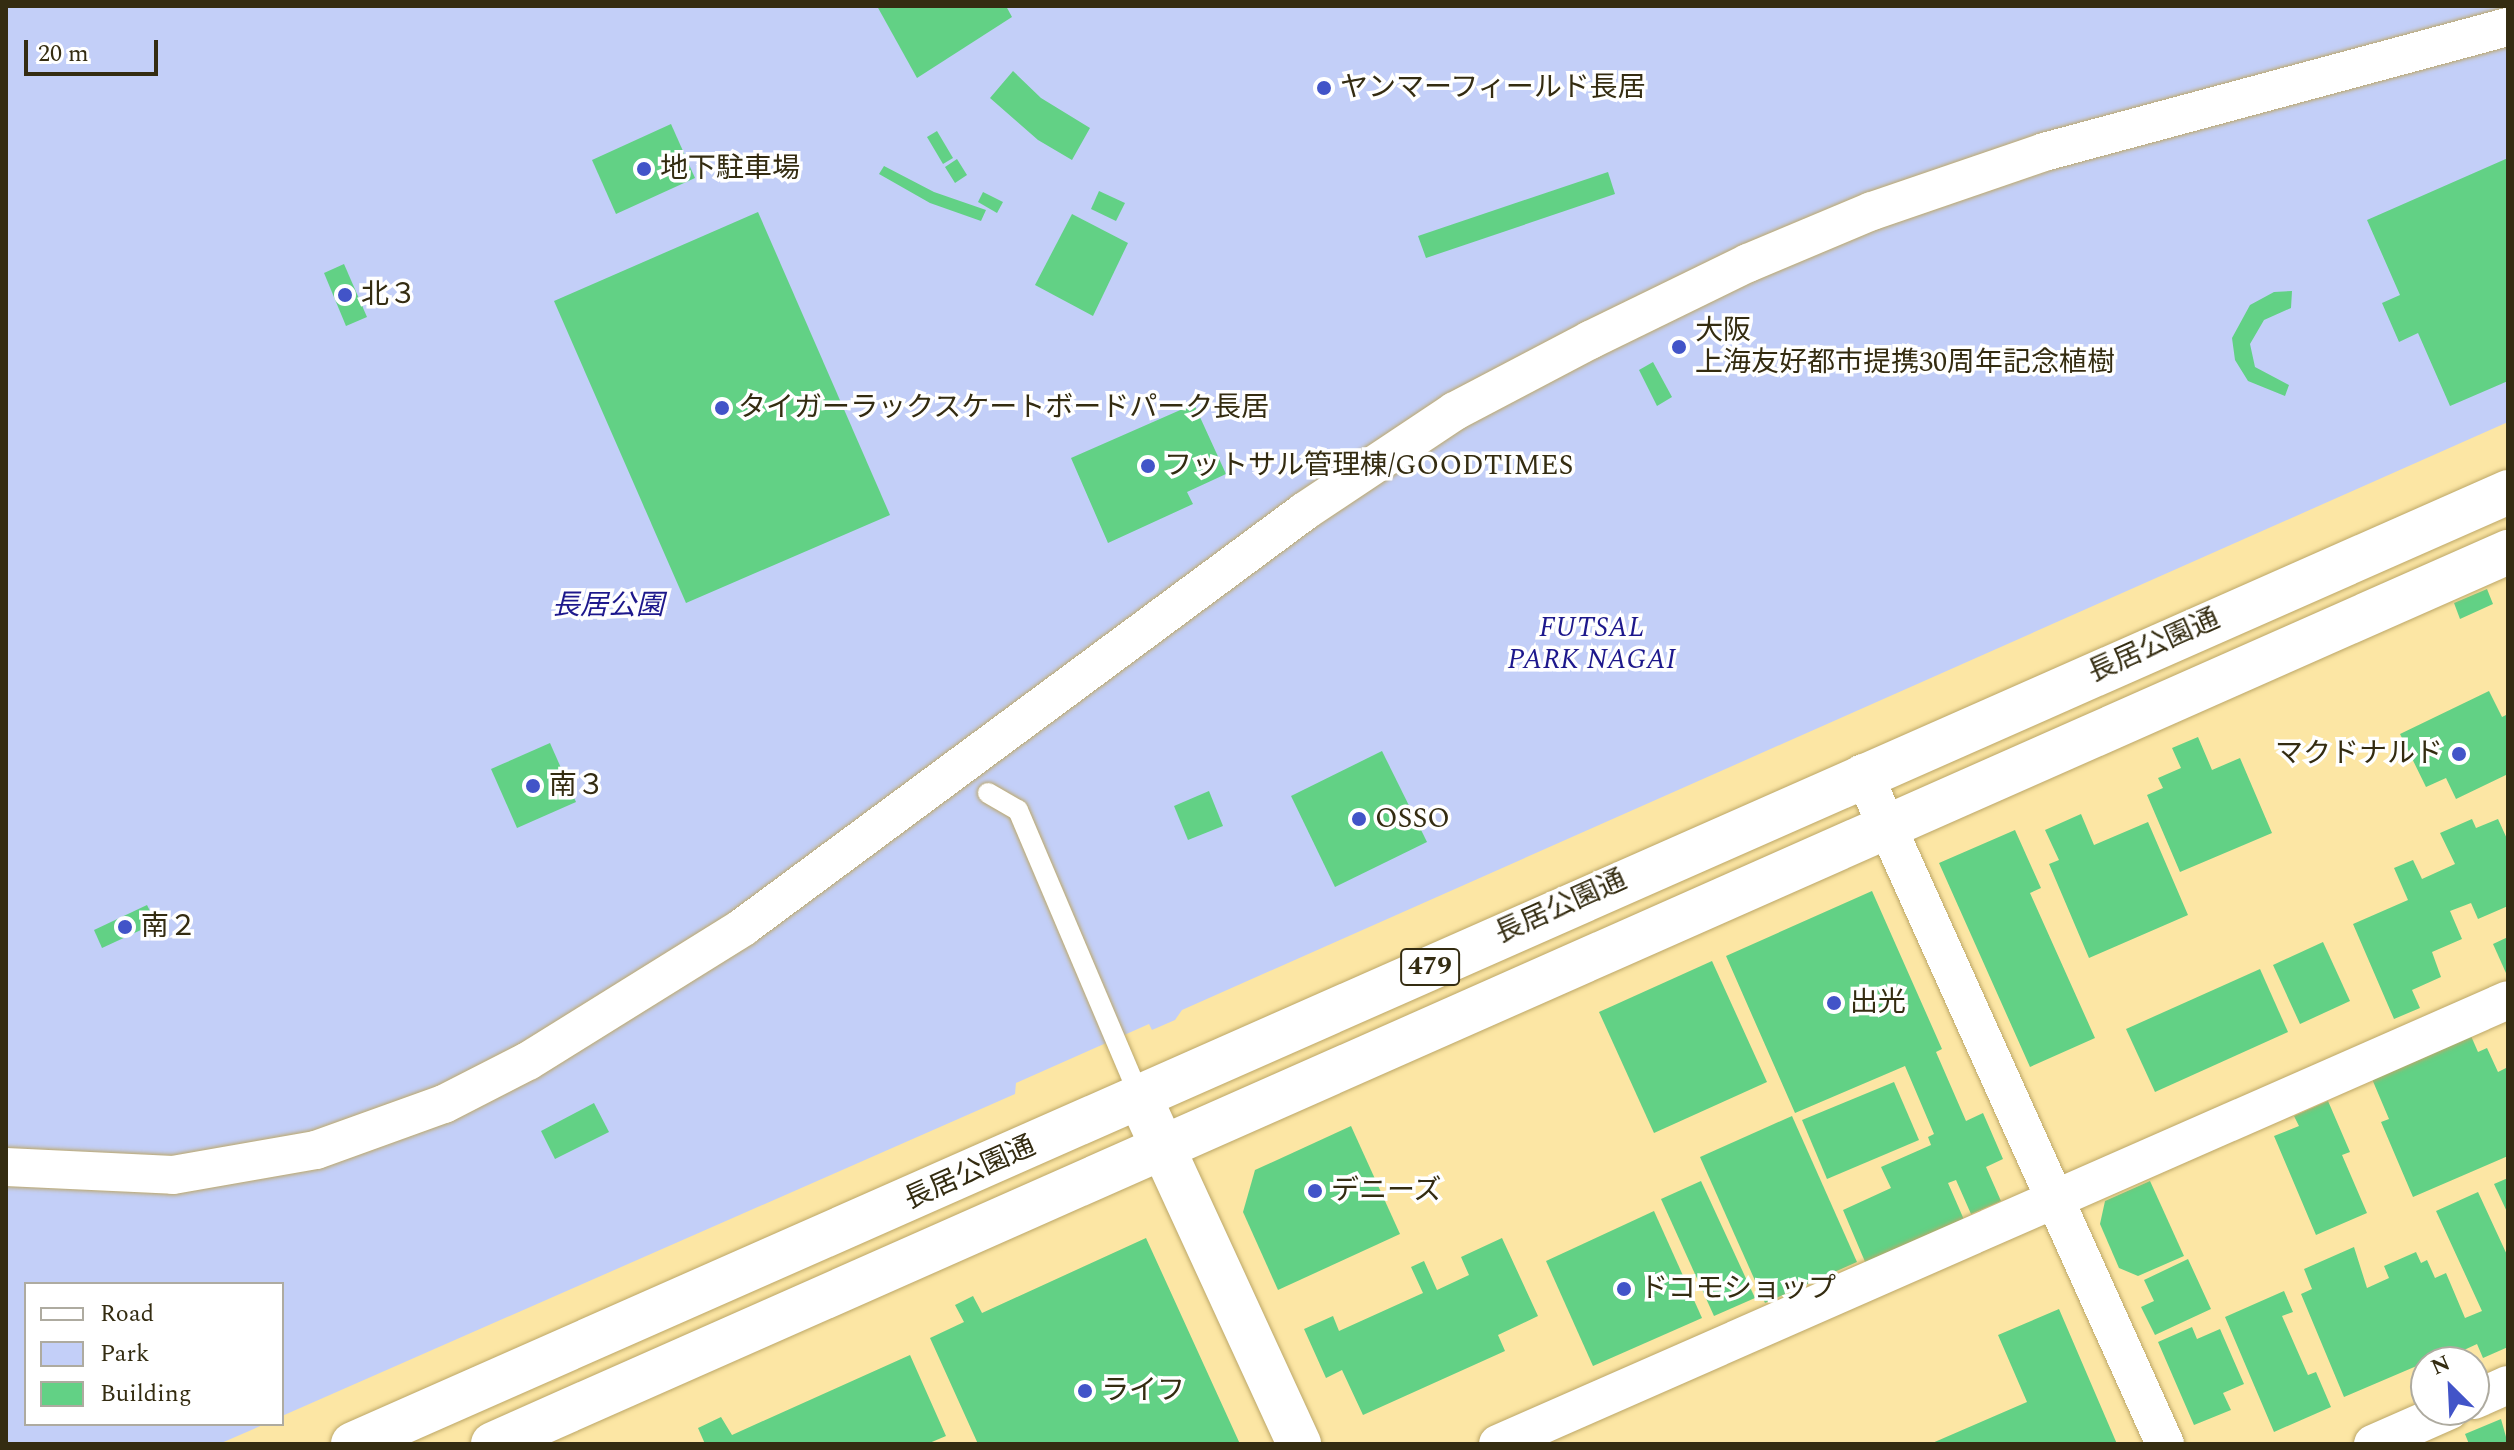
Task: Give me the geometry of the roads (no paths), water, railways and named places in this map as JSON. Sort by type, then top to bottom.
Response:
[{"type":"main road","name":"長居公園通","points":[[353,1444],[1140,1098],[1863,773],[2508,492]]},
{"type":"main road","name":"長居公園通","points":[[493,1444],[1161,1145],[1888,831],[2508,552]]},
{"type":"main road","points":[[1140,1098],[1299,1444]]},
{"type":"street","points":[[6,1167],[173,1175],[243,1165],[376,1132],[444,1104],[528,1061],[731,935],[1305,511],[1455,411],[1590,340],[1748,263],[1872,211],[1987,172],[2508,27]]},
{"type":"street","points":[[1863,773],[2165,1444]]},
{"type":"street","points":[[1498,1444],[2058,1202],[2508,1000]]},
{"type":"street","points":[[2373,1444],[2414,1426]]},
{"type":"lane","points":[[988,793],[1018,810],[1140,1098]]},
{"type":"place","name":"ヤンマーフィールド長居","points":[[1324,88]]},
{"type":"place","name":"地下駐車場","points":[[644,169]]},
{"type":"place","name":"北３","points":[[345,295]]},
{"type":"place","name":"大阪 上海友好都市提携30周年記念植樹","points":[[1679,347]]},
{"type":"place","name":"タイガーラックスケートボードパーク長居","points":[[722,408]]},
{"type":"place","name":"フットサル管理棟/GOODTIMES","points":[[1148,466]]},
{"type":"place","name":"マクドナルド","points":[[2459,754]]},
{"type":"place","name":"南３","points":[[533,786]]},
{"type":"place","name":"OSSO","points":[[1359,819]]},
{"type":"place","name":"南２","points":[[125,927]]},
{"type":"place","name":"出光","points":[[1834,1003]]},
{"type":"place","name":"デニーズ","points":[[1315,1191]]},
{"type":"place","name":"ドコモショップ","points":[[1624,1289]]},
{"type":"place","name":"ライフ","points":[[1085,1391]]},
{"type":"park label","name":"長居公園","points":[[608,606]]},
{"type":"park label","name":"FUTSAL PARK NAGAI","points":[[1592,644]]}]
